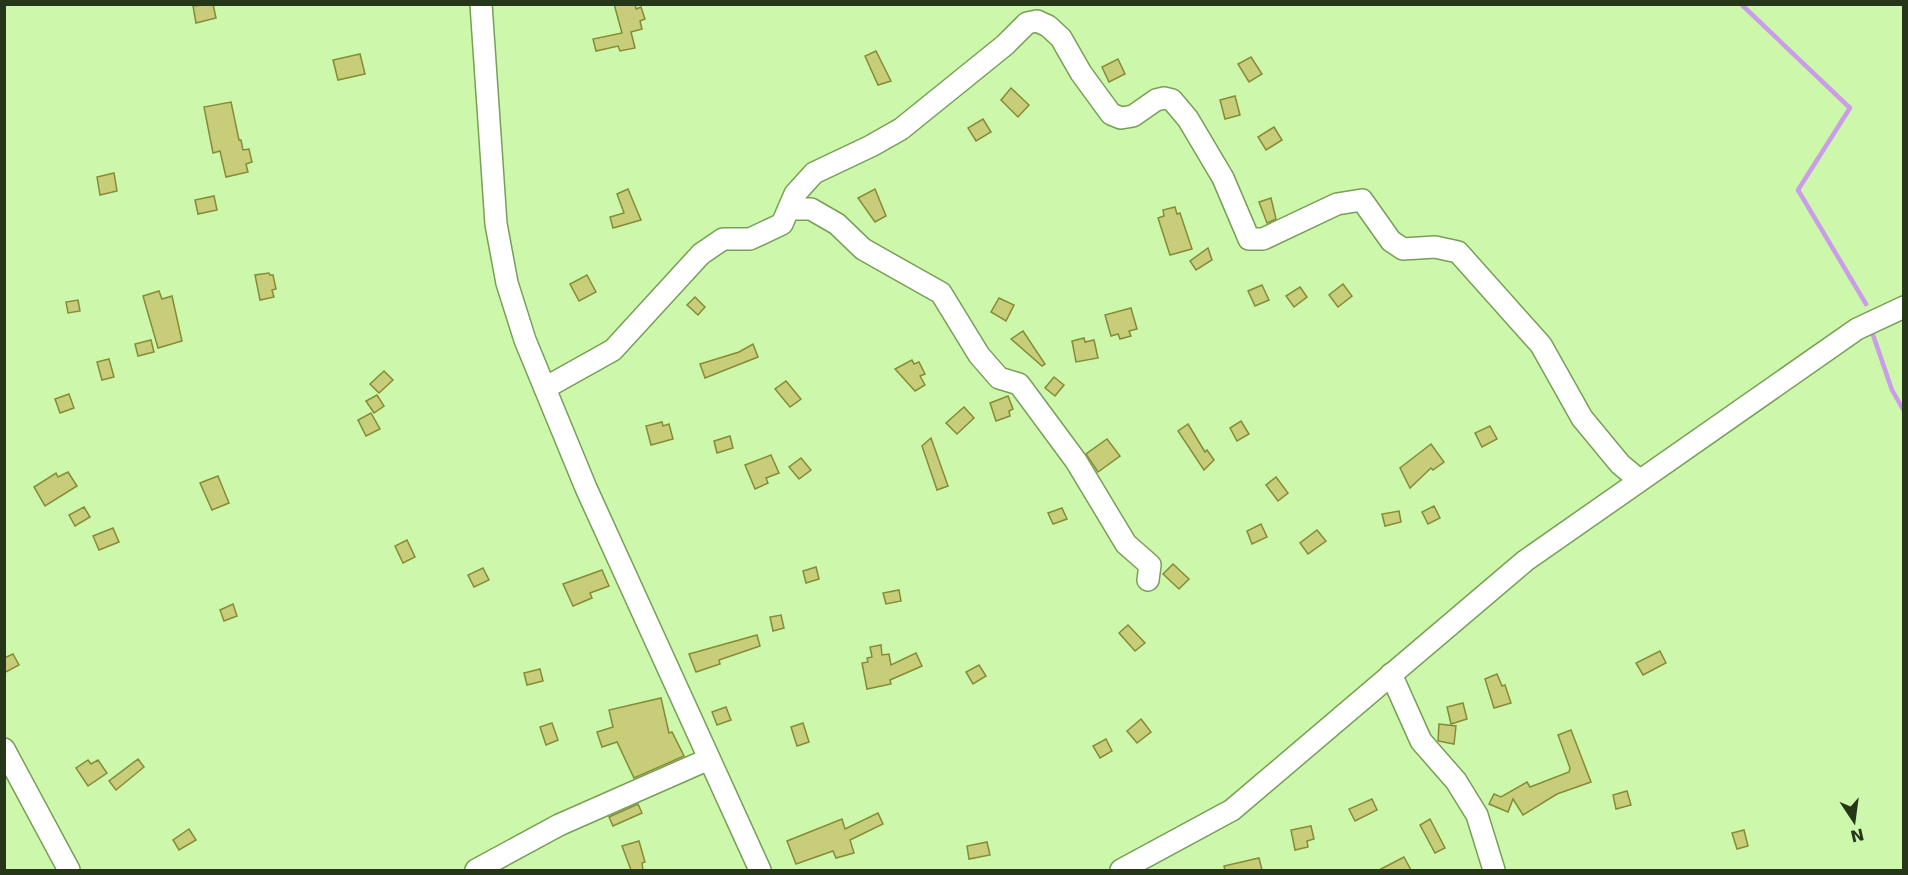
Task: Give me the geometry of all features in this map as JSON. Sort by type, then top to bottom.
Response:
[{"type":"street","points":[[481,4],[496,224],[507,283],[525,340],[586,488],[759,870]]},
{"type":"street","points":[[545,388],[613,350],[701,254],[723,239],[750,239],[782,224],[795,194],[814,173],[901,129],[1005,45],[1027,23],[1037,21],[1048,26],[1061,38],[1081,73],[1111,114],[1121,118],[1133,116],[1156,100],[1164,98],[1172,100],[1188,119],[1223,178],[1249,239],[1263,239],[1337,204],[1362,200],[1391,241],[1403,249],[1435,247],[1458,252],[1541,345],[1582,418],[1620,464],[1639,480]]},
{"type":"street","points":[[789,209],[811,209],[837,224],[863,249],[941,293],[979,355],[999,378],[1019,384],[1076,461],[1126,544],[1150,565],[1148,580]]},
{"type":"street","points":[[1121,870],[1232,810],[1525,561],[1857,329],[1904,307]]},
{"type":"street","points":[[1391,674],[1421,741],[1456,781],[1477,815],[1494,870]]},
{"type":"street","points":[[4,749],[69,870]]},
{"type":"street","points":[[476,870],[559,825],[709,759]]},
{"type":"building","points":[[213,4],[216,18],[196,23],[193,6]]},
{"type":"building","points":[[614,4],[635,4],[636,9],[641,7],[645,19],[640,21],[642,29],[631,32],[635,48],[620,51],[618,46],[596,51],[593,39],[622,33]]},
{"type":"building","points":[[876,51],[891,81],[878,85],[865,56]]},
{"type":"building","points":[[360,54],[365,74],[338,80],[333,60]]},
{"type":"building","points":[[1251,57],[1262,74],[1249,82],[1238,64]]},
{"type":"building","points":[[1118,59],[1125,74],[1109,82],[1102,67]]},
{"type":"building","points":[[1011,88],[1029,105],[1018,117],[1001,100]]},
{"type":"building","points":[[1235,96],[1240,115],[1225,119],[1220,100]]},
{"type":"building","points":[[231,102],[239,140],[241,140],[243,150],[249,149],[252,162],[246,164],[248,172],[226,177],[220,151],[213,153],[204,107]]},
{"type":"building","points":[[983,119],[991,132],[976,141],[968,128]]},
{"type":"building","points":[[1274,127],[1282,140],[1266,150],[1258,137]]},
{"type":"building","points":[[114,173],[117,191],[100,195],[97,177]]},
{"type":"building","points":[[628,189],[641,220],[613,228],[610,217],[624,213],[617,194]]},
{"type":"building","points":[[875,189],[886,216],[875,222],[858,198]]},
{"type":"building","points":[[214,196],[217,210],[198,214],[195,200]]},
{"type":"building","points":[[1271,198],[1276,219],[1267,223],[1259,202]]},
{"type":"building","points":[[1175,207],[1177,214],[1180,213],[1192,249],[1170,255],[1158,218],[1164,216],[1163,210]]},
{"type":"building","points":[[1208,248],[1212,260],[1196,270],[1190,261]]},
{"type":"building","points":[[269,273],[273,275],[276,289],[272,290],[274,297],[260,300],[255,275]]},
{"type":"building","points":[[587,275],[596,292],[579,301],[570,284]]},
{"type":"building","points":[[1343,284],[1352,296],[1338,307],[1329,295]]},
{"type":"building","points":[[1262,285],[1269,300],[1255,306],[1248,291]]},
{"type":"building","points":[[1300,287],[1307,297],[1294,307],[1286,296]]},
{"type":"building","points":[[159,291],[162,299],[172,296],[182,341],[158,348],[143,296]]},
{"type":"building","points":[[695,297],[705,307],[698,315],[687,305]]},
{"type":"building","points":[[999,298],[1014,305],[1006,321],[991,312]]},
{"type":"building","points":[[78,300],[80,311],[68,313],[66,302]]},
{"type":"building","points":[[1131,308],[1137,329],[1129,331],[1131,336],[1120,339],[1118,334],[1111,336],[1105,315]]},
{"type":"building","points":[[1023,331],[1045,364],[1042,366],[1011,339]]},
{"type":"building","points":[[1084,338],[1085,342],[1094,340],[1098,358],[1076,362],[1072,341]]},
{"type":"building","points":[[151,340],[154,352],[138,356],[135,344]]},
{"type":"building","points":[[753,344],[758,357],[705,378],[700,364],[739,352]]},
{"type":"building","points":[[109,359],[114,377],[102,380],[97,362]]},
{"type":"building","points":[[912,360],[914,364],[919,362],[925,374],[920,376],[925,385],[915,391],[895,369]]},
{"type":"building","points":[[384,371],[393,380],[379,393],[370,384]]},
{"type":"building","points":[[1054,377],[1064,385],[1055,396],[1045,388]]},
{"type":"building","points":[[786,381],[801,399],[790,407],[775,389]]},
{"type":"building","points":[[69,394],[74,408],[60,413],[55,399]]},
{"type":"building","points":[[377,395],[384,406],[374,413],[366,401]]},
{"type":"building","points":[[1008,396],[1013,409],[1009,411],[1010,416],[996,421],[990,403]]},
{"type":"building","points":[[964,407],[974,418],[957,434],[946,423]]},
{"type":"building","points":[[371,413],[380,429],[366,436],[358,420]]},
{"type":"building","points":[[1241,421],[1249,434],[1237,441],[1230,428]]},
{"type":"building","points":[[662,422],[663,426],[669,424],[673,439],[651,445],[646,426]]},
{"type":"building","points":[[1188,424],[1205,452],[1207,450],[1214,460],[1204,470],[1178,431]]},
{"type":"building","points":[[1490,426],[1497,439],[1482,447],[1475,433]]},
{"type":"building","points":[[730,436],[733,448],[717,453],[714,441]]},
{"type":"building","points":[[931,438],[948,486],[937,490],[922,446]]},
{"type":"building","points":[[1107,439],[1120,456],[1098,472],[1086,454]]},
{"type":"building","points":[[1431,444],[1444,462],[1433,470],[1431,468],[1410,488],[1400,468]]},
{"type":"building","points":[[771,455],[779,473],[766,478],[768,483],[755,489],[745,465]]},
{"type":"building","points":[[801,458],[811,470],[799,479],[789,467]]},
{"type":"building","points":[[68,472],[77,486],[45,506],[34,487],[56,473],[58,477]]},
{"type":"building","points":[[218,476],[229,503],[212,510],[200,483]]},
{"type":"building","points":[[1276,477],[1288,493],[1278,501],[1266,485]]},
{"type":"building","points":[[1434,506],[1440,518],[1428,524],[1422,512]]},
{"type":"building","points":[[84,507],[90,517],[75,526],[69,515]]},
{"type":"building","points":[[1062,508],[1067,519],[1053,524],[1048,513]]},
{"type":"building","points":[[1399,511],[1401,522],[1385,526],[1382,514]]},
{"type":"building","points":[[1261,524],[1267,537],[1252,544],[1247,531]]},
{"type":"building","points":[[113,528],[119,542],[99,550],[93,536]]},
{"type":"building","points":[[1317,530],[1326,541],[1308,554],[1300,543]]},
{"type":"building","points":[[407,540],[415,557],[403,563],[395,546]]},
{"type":"building","points":[[1173,564],[1189,579],[1179,589],[1163,574]]},
{"type":"building","points":[[816,567],[819,579],[806,583],[803,571]]},
{"type":"building","points":[[483,568],[489,580],[474,587],[468,575]]},
{"type":"building","points":[[602,570],[609,586],[590,593],[592,598],[573,606],[563,584]]},
{"type":"building","points":[[899,590],[901,601],[886,604],[883,593]]},
{"type":"building","points":[[233,604],[237,616],[224,621],[220,610]]},
{"type":"building","points":[[781,615],[784,628],[773,631],[770,617]]},
{"type":"building","points":[[1128,625],[1145,643],[1135,651],[1119,633]]},
{"type":"building","points":[[757,635],[760,646],[719,660],[720,664],[696,672],[689,654]]},
{"type":"building","points":[[881,645],[882,655],[889,654],[891,665],[916,653],[922,666],[890,680],[891,684],[867,689],[862,663],[868,662],[867,658],[872,657],[870,647]]},
{"type":"building","points":[[1660,651],[1666,663],[1643,675],[1636,663]]},
{"type":"building","points":[[13,654],[19,665],[4,673],[4,658]]},
{"type":"building","points":[[979,665],[986,676],[973,684],[966,672]]},
{"type":"building","points":[[540,669],[543,681],[527,685],[524,673]]},
{"type":"building","points":[[1497,674],[1502,686],[1505,685],[1511,703],[1494,708],[1485,679]]},
{"type":"building","points":[[661,698],[669,733],[672,732],[684,756],[634,778],[617,742],[602,747],[597,732],[613,727],[609,710]]},
{"type":"building","points":[[1463,703],[1467,719],[1451,724],[1447,707]]},
{"type":"building","points":[[726,707],[731,720],[717,725],[712,712]]},
{"type":"building","points":[[1141,719],[1151,732],[1137,743],[1127,731]]},
{"type":"building","points":[[552,723],[558,740],[546,745],[540,727]]},
{"type":"building","points":[[803,723],[809,742],[797,746],[791,727]]},
{"type":"building","points":[[1439,724],[1456,726],[1454,744],[1438,741]]},
{"type":"building","points":[[1571,730],[1591,782],[1557,794],[1523,815],[1513,799],[1508,812],[1489,804],[1494,794],[1501,797],[1527,782],[1530,787],[1569,772],[1570,768],[1558,735]]},
{"type":"building","points":[[1106,739],[1112,751],[1100,758],[1093,746]]},
{"type":"building","points":[[138,759],[144,767],[116,790],[109,781]]},
{"type":"building","points":[[88,760],[91,764],[98,760],[107,773],[88,786],[76,768]]},
{"type":"building","points":[[1627,791],[1631,805],[1616,809],[1613,795]]},
{"type":"building","points":[[1372,799],[1377,810],[1355,821],[1349,809]]},
{"type":"building","points":[[638,804],[642,813],[613,826],[609,817]]},
{"type":"building","points":[[878,813],[883,824],[850,840],[854,853],[836,858],[833,851],[796,864],[787,841],[842,819],[845,829]]},
{"type":"building","points":[[1430,819],[1445,848],[1435,853],[1420,825]]},
{"type":"building","points":[[1311,826],[1314,839],[1307,841],[1308,847],[1295,850],[1291,830]]},
{"type":"building","points":[[189,829],[196,840],[179,850],[173,840]]},
{"type":"building","points":[[1744,830],[1748,846],[1737,849],[1732,833]]},
{"type":"building","points":[[639,841],[645,862],[642,863],[643,870],[631,870],[622,846]]},
{"type":"building","points":[[987,842],[990,855],[969,859],[967,846]]},
{"type":"building","points":[[1404,857],[1411,870],[1379,870]]},
{"type":"building","points":[[1259,858],[1262,870],[1225,870],[1224,866]]},
{"type":"waterway","points":[[1741,4],[1850,108],[1798,190],[1866,304]]},
{"type":"waterway","points":[[1872,332],[1892,390],[1904,411]]}]
